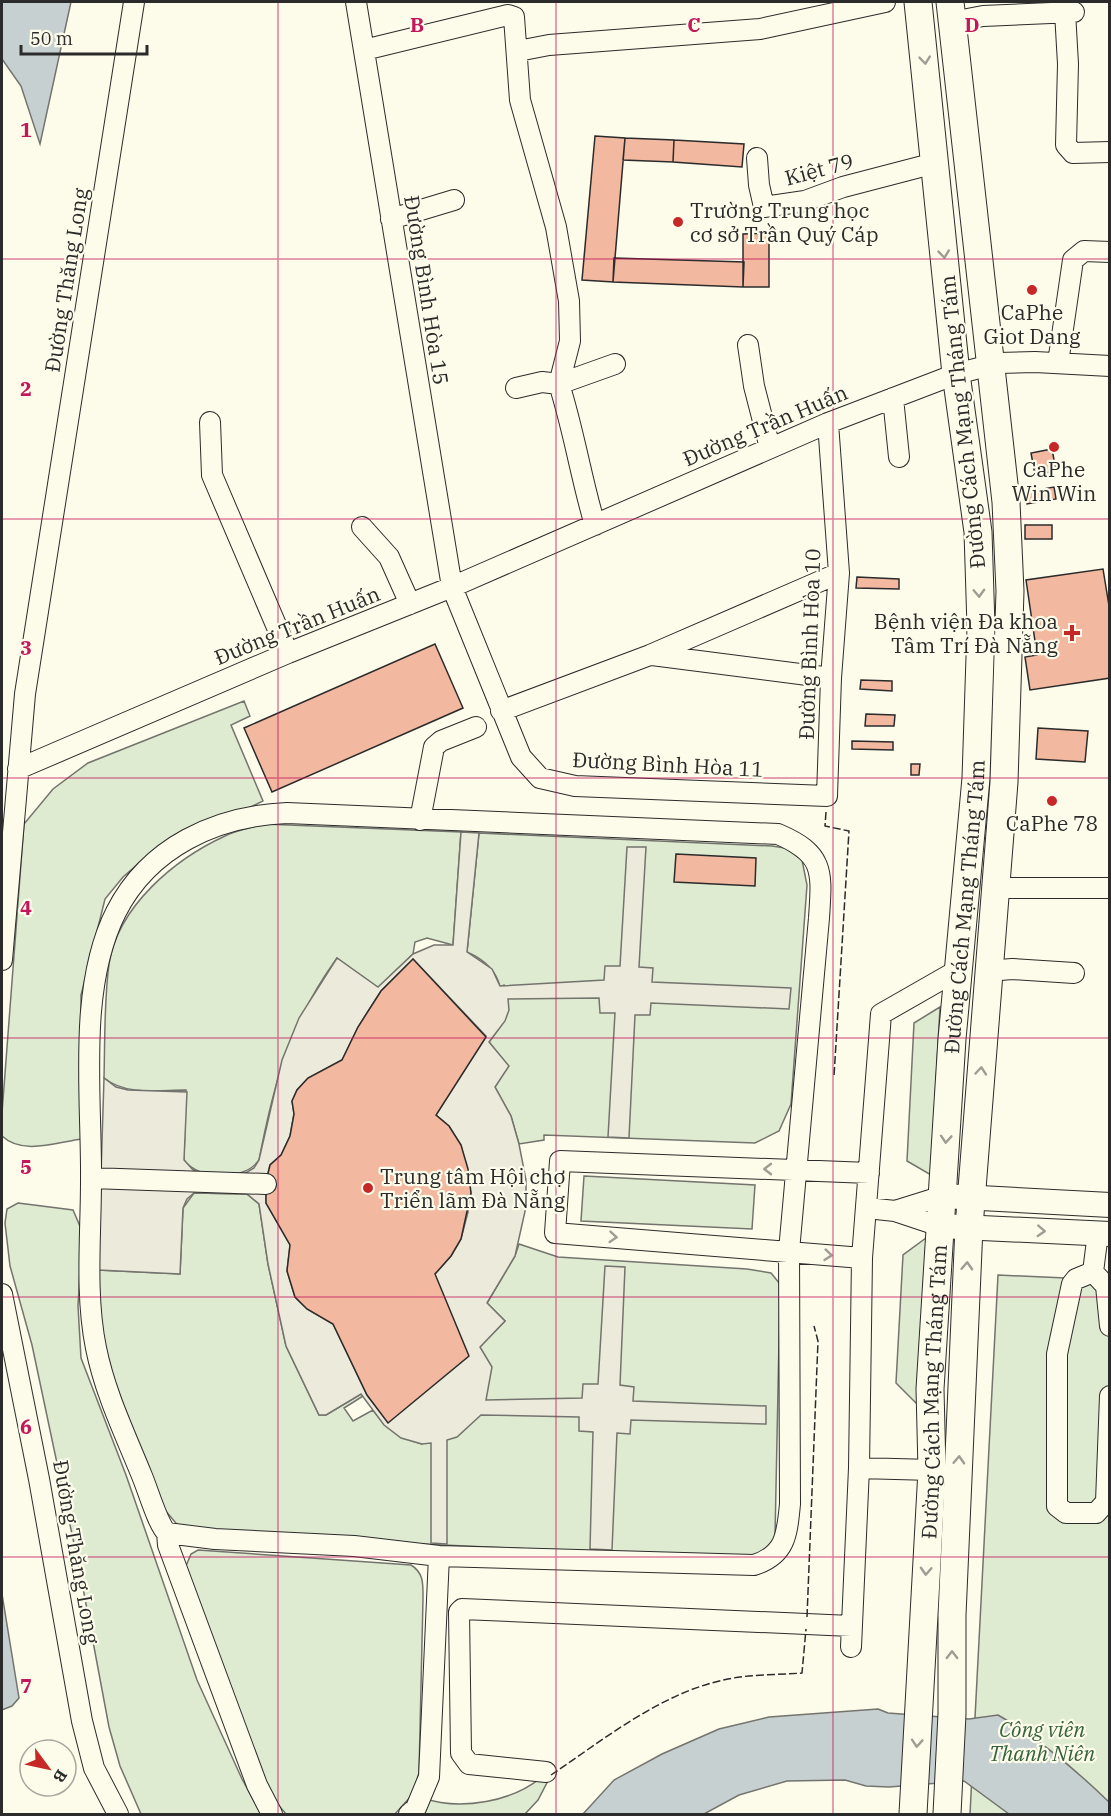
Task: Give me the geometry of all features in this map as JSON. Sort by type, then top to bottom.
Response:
[{"type":"highway","name":"Đường Cách Mạng Tháng Tám","points":[[913,1815],[932,1470],[930,1389],[958,970],[976,778],[981,627],[978,532],[956,374],[918,2]]},
{"type":"highway","name":"Đường Cách Mạng Tháng Tám","points":[[947,1815],[952,1714],[952,1615],[969,1227],[1004,782],[1010,591],[1006,502],[951,12]]},
{"type":"main road","points":[[943,1196],[1110,1205]]},
{"type":"main road","points":[[940,1226],[1104,1234]]},
{"type":"street","name":"Đường Thăng Long","points":[[2,960],[25,694],[134,2]]},
{"type":"street","name":"Đường Bình Hòa 15","points":[[356,2],[452,587]]},
{"type":"street","points":[[518,51],[549,45],[760,29],[885,2]]},
{"type":"street","points":[[951,12],[983,16],[1070,12],[1066,145],[1073,153],[1110,152]]},
{"type":"street","points":[[364,50],[508,15],[514,17],[516,21],[520,100],[556,227],[569,301],[570,341],[560,384],[570,420],[580,476],[595,525]]},
{"type":"street","name":"Kiệt 79","points":[[758,158],[759,184],[764,207],[806,201],[843,187],[935,163]]},
{"type":"street","points":[[392,219],[454,200]]},
{"type":"street","points":[[1058,363],[1073,260],[1084,250],[1110,252]]},
{"type":"street","points":[[748,345],[754,386],[770,448]]},
{"type":"street","name":"Đường Trần Huấn","points":[[18,769],[288,653],[452,587],[828,423],[956,374],[998,363],[1110,366]]},
{"type":"street","points":[[516,388],[542,382],[560,384],[615,364]]},
{"type":"street","points":[[893,398],[899,457]]},
{"type":"street","points":[[210,422],[212,474],[288,653]]},
{"type":"street","name":"Đường Bình Hòa 10","points":[[827,796],[831,678],[839,573],[828,423]]},
{"type":"street","points":[[362,527],[388,557],[410,604]]},
{"type":"street","points":[[501,711],[651,655],[839,573]]},
{"type":"street","name":"Đường Bình Hòa 11","points":[[452,587],[521,757],[540,778],[575,786],[827,796]]},
{"type":"street","points":[[651,655],[831,678]]},
{"type":"street","points":[[420,820],[434,747],[441,741],[476,727]]},
{"type":"street","points":[[167,1533],[244,1541],[354,1546],[439,1556],[754,1565],[770,1560],[784,1541],[790,1504],[789,1251],[795,1168],[808,1062],[821,892],[819,863],[808,851],[778,834],[287,813],[243,817],[198,832],[147,868],[116,913],[104,944],[93,993],[90,1300],[95,1346],[103,1379],[167,1533],[168,1545],[257,1785],[272,1815]]},
{"type":"street","points":[[994,888],[1110,888]]},
{"type":"street","points":[[988,971],[1012,969],[1074,973]]},
{"type":"street","points":[[850,1647],[859,1468],[862,1258],[881,1014],[958,970]]},
{"type":"street","points":[[862,1258],[555,1233],[560,1161],[795,1168],[869,1173]]},
{"type":"street","points":[[91,1178],[266,1184]]},
{"type":"street","points":[[895,1211],[943,1196]]},
{"type":"street","points":[[867,1208],[895,1211],[940,1226]]},
{"type":"street","points":[[1093,1272],[1104,1234]]},
{"type":"street","points":[[1093,1272],[1106,1286],[1110,1326]]},
{"type":"street","points":[[1093,1272],[1076,1279],[1072,1284],[1057,1354],[1055,1481],[1057,1506],[1066,1513],[1096,1513],[1106,1502],[1110,1396]]},
{"type":"street","name":"Đường Thăng Long","points":[[2,1294],[39,1479],[82,1721],[94,1768],[118,1815]]},
{"type":"street","points":[[859,1468],[932,1470]]},
{"type":"street","points":[[410,1815],[416,1808],[429,1777],[439,1556]]},
{"type":"street","points":[[546,1772],[469,1764],[464,1759],[461,1753],[459,1612],[462,1609],[851,1626]]},
{"type":"green space","points":[[244,701],[250,716],[231,725],[263,801],[145,858],[123,877],[105,899],[81,995],[81,1139],[39,1146],[10,1142],[2,1136],[2,1113],[24,824],[53,789],[88,763]]},
{"type":"green space","points":[[264,824],[461,832],[453,945],[427,938],[415,942],[413,954],[378,988],[337,958],[307,1006],[286,1054],[271,1105],[259,1160],[243,1172],[233,1175],[211,1175],[191,1167],[184,1160],[186,1090],[133,1090],[113,1084],[104,1078],[105,1006],[109,964],[124,923],[136,904],[169,871],[225,836]]},
{"type":"green space","points":[[479,833],[772,846],[785,848],[802,860],[807,885],[791,1104],[779,1131],[755,1143],[544,1135],[544,1140],[519,1144],[511,1116],[495,1087],[508,1066],[489,1042],[506,1016],[507,1003],[504,985],[500,987],[488,965],[467,952]]},
{"type":"green space","points":[[940,1007],[931,1175],[907,1161],[914,1023]]},
{"type":"green space","points":[[584,1176],[755,1185],[752,1229],[581,1221]]},
{"type":"green space","points":[[194,1193],[247,1194],[259,1204],[268,1264],[286,1346],[319,1415],[326,1415],[361,1394],[363,1396],[344,1408],[353,1421],[373,1410],[394,1432],[422,1444],[480,1347],[505,1321],[487,1303],[515,1256],[519,1244],[558,1257],[747,1269],[771,1273],[780,1284],[780,1292],[775,1536],[771,1547],[752,1559],[200,1534],[180,1528],[165,1510],[112,1382],[101,1348],[98,1270],[180,1274],[183,1208]]},
{"type":"green space","points":[[18,1203],[73,1210],[82,1231],[78,1306],[81,1358],[126,1475],[197,1680],[242,1779],[261,1814],[141,1814],[120,1766],[109,1727],[80,1572],[32,1345],[10,1266],[5,1223],[7,1209]]},
{"type":"green space","points":[[926,1238],[920,1407],[896,1383],[903,1255]]},
{"type":"green space","name":"Công viên Thanh Niên","points":[[998,1275],[1109,1280],[1109,1814],[970,1814]]},
{"type":"green space","points":[[198,1550],[411,1565],[418,1572],[422,1579],[423,1594],[419,1773],[412,1795],[395,1814],[286,1814],[269,1794],[186,1566],[191,1554]]},
{"type":"green space","points":[[544,1775],[551,1775],[538,1800],[525,1814],[407,1814],[423,1798],[453,1804],[486,1802],[518,1792]]},
{"type":"shaded area","points":[[2,2],[71,2],[40,144],[21,86],[2,59]]},
{"type":"shaded area","points":[[461,832],[479,833],[467,952],[492,969],[500,986],[604,980],[605,966],[620,966],[627,847],[646,847],[639,967],[653,968],[652,982],[791,988],[789,1009],[651,1003],[650,1015],[635,1015],[629,1138],[608,1137],[615,1013],[600,1013],[599,998],[508,999],[509,1010],[505,1021],[489,1042],[509,1066],[495,1087],[511,1116],[519,1144],[526,1180],[526,1207],[515,1256],[487,1303],[505,1321],[480,1347],[492,1367],[486,1400],[582,1398],[583,1384],[598,1384],[605,1266],[625,1267],[620,1385],[634,1387],[633,1401],[766,1406],[766,1424],[631,1420],[630,1434],[617,1433],[612,1550],[590,1549],[593,1432],[579,1431],[579,1417],[481,1415],[457,1437],[447,1440],[447,1544],[431,1543],[431,1443],[422,1444],[401,1438],[384,1425],[361,1394],[326,1415],[319,1415],[286,1346],[268,1264],[259,1204],[247,1194],[194,1193],[187,1199],[183,1208],[180,1274],[98,1270],[104,1078],[116,1087],[128,1090],[187,1092],[184,1160],[193,1170],[201,1174],[244,1174],[254,1168],[259,1160],[282,1060],[299,1018],[337,958],[378,987],[413,954],[434,945],[453,945]],"holes":[[[413,959],[486,1036],[436,1115],[449,1126],[461,1145],[471,1193],[461,1239],[451,1256],[435,1274],[388,1422],[367,1395],[333,1324],[307,1309],[295,1297],[287,1271],[290,1245],[266,1203],[266,1182],[270,1165],[281,1155],[290,1136],[294,1114],[292,1101],[297,1090],[308,1078],[342,1060],[358,1027],[381,991]]]},
{"type":"shaded area","points":[[2,1594],[19,1698],[12,1706],[2,1710]]},
{"type":"shaded area","points":[[878,1709],[888,1713],[969,1719],[998,1715],[1043,1744],[1084,1778],[1110,1803],[1109,1814],[1009,1814],[964,1781],[889,1787],[866,1786],[845,1780],[787,1781],[739,1795],[704,1814],[583,1814],[614,1780],[662,1754],[719,1729],[769,1717]]},
{"type":"building","points":[[595,136],[625,138],[613,282],[582,280]]},
{"type":"building","points":[[625,138],[674,140],[673,162],[623,160]]},
{"type":"building","points":[[674,140],[744,144],[742,167],[673,162]]},
{"type":"building","points":[[769,233],[769,287],[743,287],[743,234]]},
{"type":"building","points":[[614,258],[744,262],[743,287],[613,282]]},
{"type":"building","points":[[1052,449],[1056,471],[1035,475],[1031,453]]},
{"type":"building","points":[[1054,487],[1056,499],[1027,504],[1025,492]]},
{"type":"building","points":[[1025,525],[1052,525],[1052,539],[1025,539]]},
{"type":"building","name":"Bệnh viện Đa khoa Tâm Trí Đà Nẵng","points":[[1103,569],[1110,612],[1110,678],[1030,690],[1025,657],[1037,655],[1026,580]]},
{"type":"building","points":[[857,577],[899,579],[899,589],[856,588]]},
{"type":"building","points":[[435,644],[463,708],[272,792],[244,728]]},
{"type":"building","points":[[861,680],[892,681],[892,691],[860,689]]},
{"type":"building","points":[[866,714],[895,715],[894,726],[865,726]]},
{"type":"building","points":[[1038,728],[1088,731],[1085,762],[1036,759]]},
{"type":"building","points":[[852,741],[893,742],[893,750],[852,749]]},
{"type":"building","points":[[911,764],[920,764],[919,775],[911,775]]},
{"type":"building","points":[[676,854],[756,858],[755,886],[674,882]]},
{"type":"building","name":"Trung tâm Hội chợ Triển lãm Đà Nẵng","points":[[413,959],[486,1037],[436,1115],[449,1126],[461,1145],[468,1169],[471,1193],[461,1239],[451,1256],[435,1274],[469,1356],[388,1423],[367,1395],[333,1324],[307,1309],[295,1297],[287,1271],[290,1245],[266,1203],[266,1182],[270,1165],[281,1155],[290,1136],[294,1114],[292,1101],[297,1090],[308,1078],[342,1060],[358,1027],[381,991]]},
{"type":"fence","points":[[826,812],[825,826],[849,831],[834,1076]]},
{"type":"fence","points":[[807,1617],[818,1341],[814,1326]]},
{"type":"fence","points":[[551,1775],[635,1718],[680,1694],[737,1677],[802,1673],[806,1629]]},
{"type":"place","name":"Trường Trung học cơ sở Trần Quý Cáp","points":[[678,222]]},
{"type":"place","name":"CaPhe Giot Dang","points":[[1032,290]]},
{"type":"place","name":"CaPhe Win Win","points":[[1054,447]]},
{"type":"place","name":"Bệnh viện Đa khoa Tâm Trí Đà Nẵng","points":[[1072,633]]},
{"type":"place","name":"CaPhe 78","points":[[1052,801]]},
{"type":"place","name":"Trung tâm Hội chợ Triển lãm Đà Nẵng","points":[[368,1188]]}]
